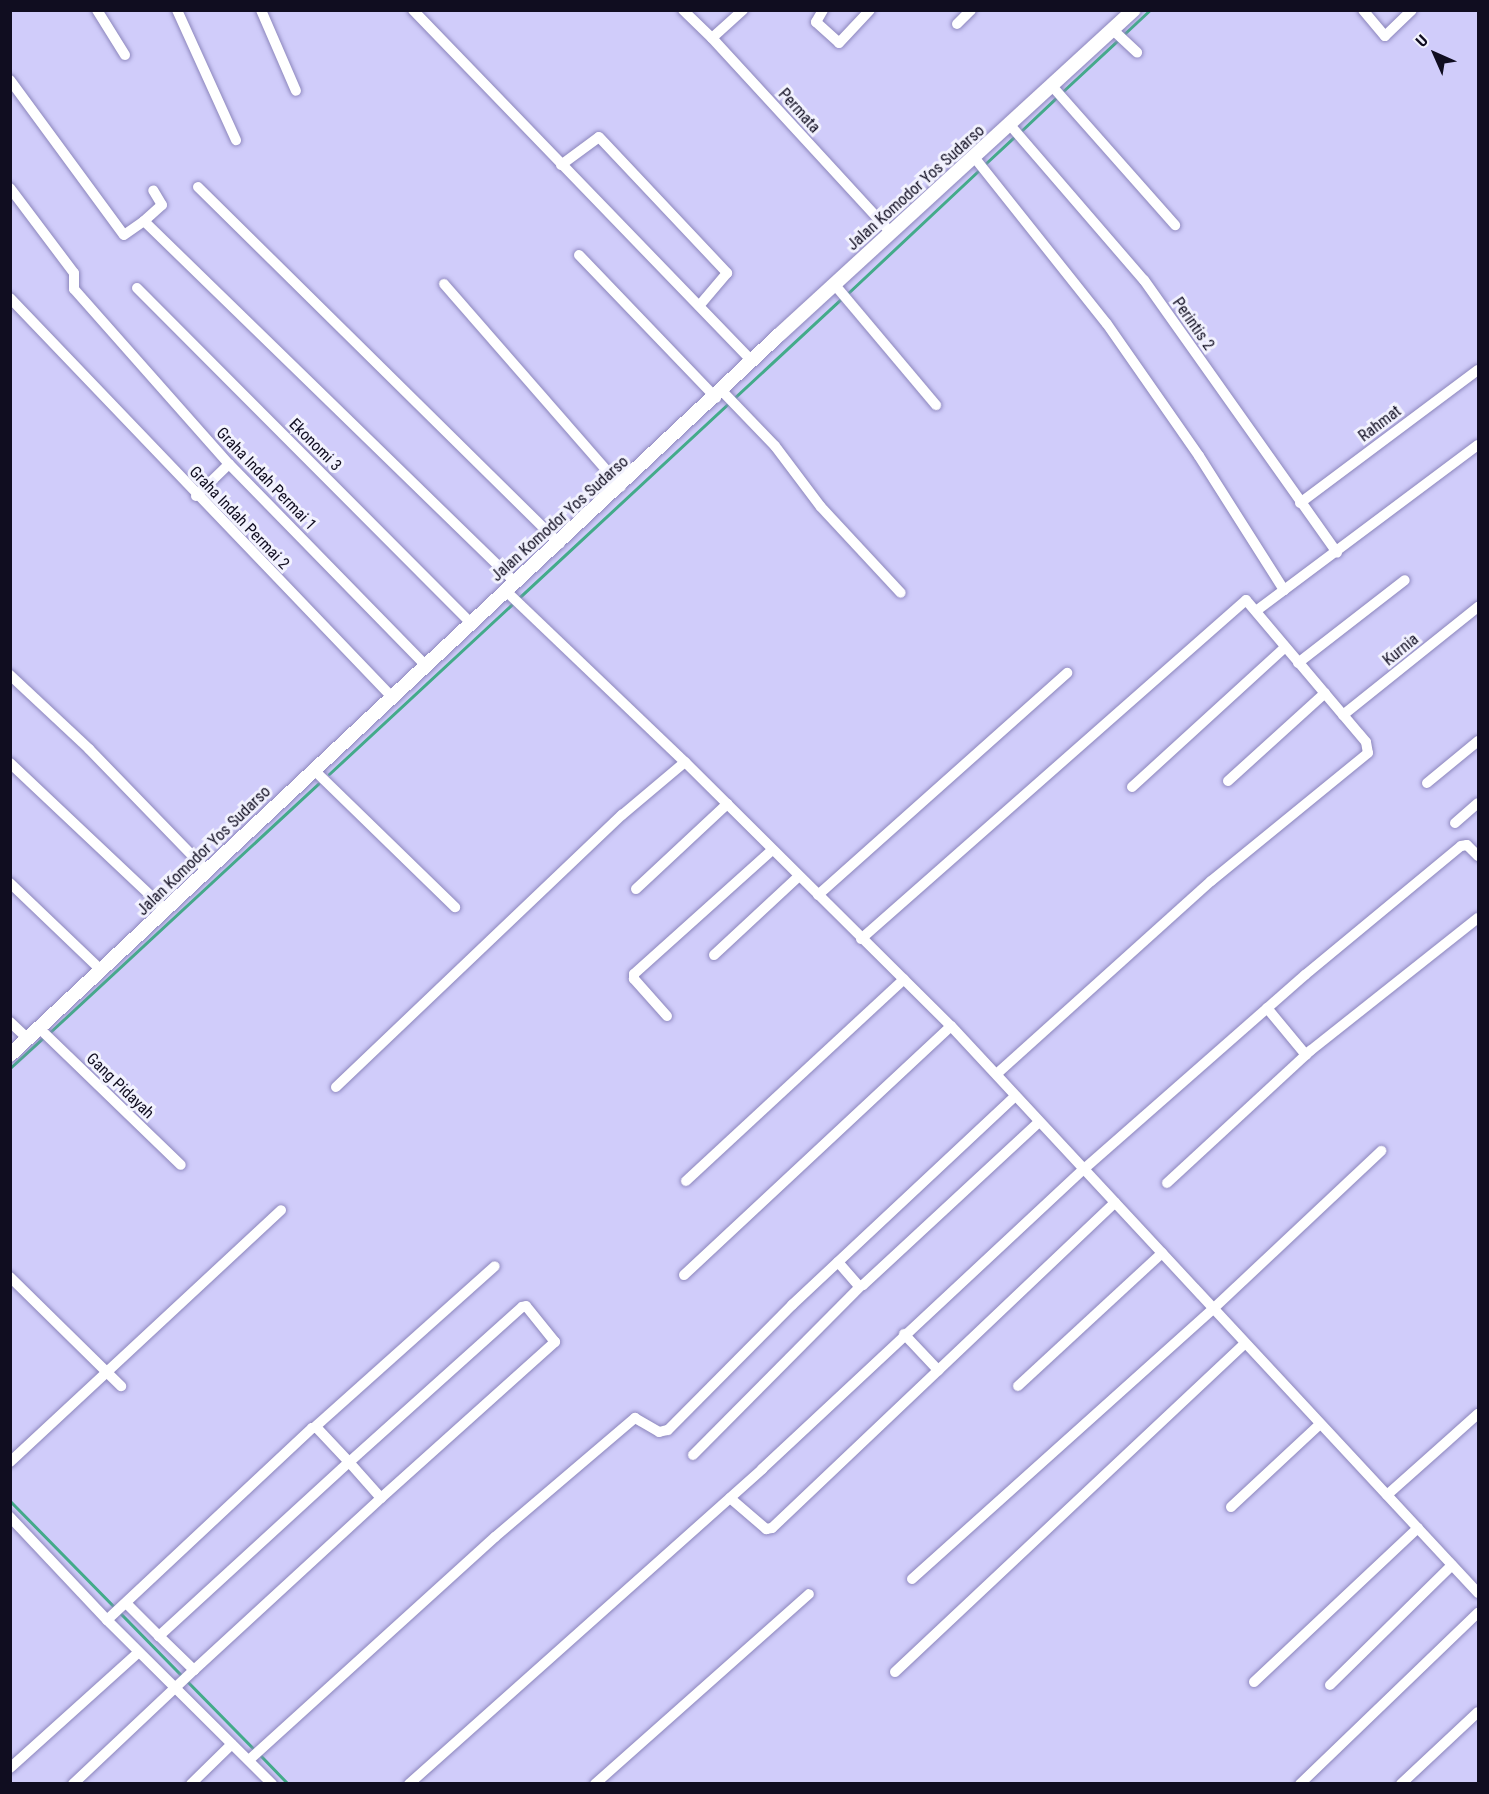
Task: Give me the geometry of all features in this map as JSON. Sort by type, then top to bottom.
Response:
[{"type":"street","points":[[97,10],[125,55]]},
{"type":"street","points":[[177,10],[236,140]]},
{"type":"street","points":[[261,10],[296,91]]},
{"type":"street","points":[[414,10],[752,362]]},
{"type":"street","name":"Permata","points":[[683,10],[712,38],[891,233]]},
{"type":"street","points":[[712,38],[742,10]]},
{"type":"street","points":[[823,10],[816,22],[839,43],[870,10]]},
{"type":"street","points":[[957,24],[971,10]]},
{"type":"street","name":"Jalan Komodor Yos Sudarso","points":[[10,1055],[41,1030],[101,970],[208,872],[425,665],[511,590],[621,486],[722,396],[752,362],[838,288],[891,233],[1013,128],[1115,32],[1134,10]]},
{"type":"street","points":[[1363,10],[1385,36],[1412,10]]},
{"type":"street","points":[[1115,32],[1137,52]]},
{"type":"street","points":[[10,80],[124,235],[162,205],[153,190]]},
{"type":"street","points":[[1054,89],[1175,225]]},
{"type":"street","name":"Perintis 2","points":[[1013,128],[1144,280],[1337,553]]},
{"type":"street","points":[[561,165],[599,137],[727,273],[699,306]]},
{"type":"street","points":[[976,161],[1107,324],[1193,447],[1284,590]]},
{"type":"street","points":[[198,187],[560,544]]},
{"type":"street","name":"Graha Indah Permai 1","points":[[10,188],[74,273],[74,289],[229,464],[425,665]]},
{"type":"street","points":[[144,221],[511,590],[525,609],[686,762],[798,877],[951,1026],[997,1074],[1038,1123],[1115,1202],[1479,1593]]},
{"type":"street","points":[[579,255],[722,396],[738,408],[901,593]]},
{"type":"street","points":[[444,285],[621,486]]},
{"type":"street","name":"Ekonomi 3","points":[[137,288],[471,623]]},
{"type":"street","points":[[838,288],[936,405]]},
{"type":"street","name":"Graha Indah Permai 2","points":[[10,297],[66,359],[392,697]]},
{"type":"street","name":"Rahmat","points":[[1300,503],[1479,369]]},
{"type":"street","points":[[1256,611],[1479,446]]},
{"type":"street","points":[[196,495],[229,464]]},
{"type":"street","points":[[1298,663],[1405,580]]},
{"type":"street","points":[[861,939],[1246,600],[1284,648],[1366,742],[1368,753],[1211,881],[997,1074]]},
{"type":"street","name":"Kurnia","points":[[1343,715],[1479,607]]},
{"type":"street","points":[[1132,787],[1284,648]]},
{"type":"street","points":[[818,895],[1067,673]]},
{"type":"street","points":[[10,675],[89,749],[208,872]]},
{"type":"street","points":[[1228,781],[1324,693]]},
{"type":"street","points":[[1426,783],[1479,741]]},
{"type":"street","points":[[336,1087],[622,815],[686,762]]},
{"type":"street","points":[[10,763],[166,910]]},
{"type":"street","points":[[314,770],[455,907]]},
{"type":"street","points":[[1455,823],[1479,803]]},
{"type":"street","points":[[636,890],[727,804]]},
{"type":"street","points":[[409,1784],[730,1498],[1084,1169],[1267,1008],[1461,846],[1467,845],[1479,856]]},
{"type":"street","points":[[667,1016],[634,979],[634,974],[771,850]]},
{"type":"street","points":[[714,955],[798,877]]},
{"type":"street","points":[[10,883],[101,970]]},
{"type":"street","points":[[1167,1183],[1306,1055],[1479,918]]},
{"type":"street","points":[[686,1181],[904,979]]},
{"type":"street","points":[[1267,1008],[1306,1055]]},
{"type":"street","points":[[10,1022],[28,1039]]},
{"type":"street","points":[[684,1275],[951,1026]]},
{"type":"street","name":"Gang Pidayah","points":[[41,1030],[181,1165]]},
{"type":"street","points":[[252,1758],[495,1537],[635,1418],[659,1432],[668,1430],[838,1262],[1015,1096]]},
{"type":"street","points":[[693,1455],[861,1286],[1038,1123]]},
{"type":"street","points":[[912,1579],[1213,1309],[1381,1151]]},
{"type":"street","points":[[730,1498],[766,1529],[772,1528],[1115,1202]]},
{"type":"street","points":[[10,1462],[280,1210]]},
{"type":"street","points":[[1018,1386],[1162,1253]]},
{"type":"street","points":[[838,1262],[861,1286]]},
{"type":"street","points":[[108,1619],[315,1427],[495,1266]]},
{"type":"street","points":[[10,1277],[109,1371],[121,1386]]},
{"type":"street","points":[[73,1784],[381,1497],[555,1342],[526,1306],[349,1462],[159,1636]]},
{"type":"street","points":[[904,1334],[938,1370]]},
{"type":"street","points":[[895,1672],[1245,1343]]},
{"type":"street","points":[[1387,1495],[1479,1414]]},
{"type":"street","points":[[1231,1507],[1320,1424]]},
{"type":"street","points":[[315,1427],[381,1497]]},
{"type":"street","points":[[10,1517],[139,1652],[177,1685],[232,1744],[252,1758],[272,1784]]},
{"type":"street","points":[[1254,1682],[1418,1528]]},
{"type":"street","points":[[1330,1685],[1452,1565]]},
{"type":"street","points":[[595,1784],[809,1594]]},
{"type":"street","points":[[124,1604],[193,1672]]},
{"type":"street","points":[[1300,1784],[1479,1613]]},
{"type":"street","points":[[10,1768],[139,1652]]},
{"type":"street","points":[[1401,1784],[1479,1712]]},
{"type":"street","points":[[191,1784],[232,1744]]},
{"type":"waterway","points":[[1123,35],[1150,10]]},
{"type":"waterway","points":[[1061,93],[1118,40]]},
{"type":"waterway","points":[[1020,132],[1057,97]]},
{"type":"waterway","points":[[985,164],[1015,136]]},
{"type":"waterway","points":[[847,294],[980,169]]},
{"type":"waterway","points":[[329,774],[842,298]]},
{"type":"waterway","points":[[49,1033],[318,784]]},
{"type":"waterway","points":[[10,1068],[44,1037]]},
{"type":"waterway","points":[[10,1501],[255,1750]]},
{"type":"waterway","points":[[260,1755],[288,1784]]}]
